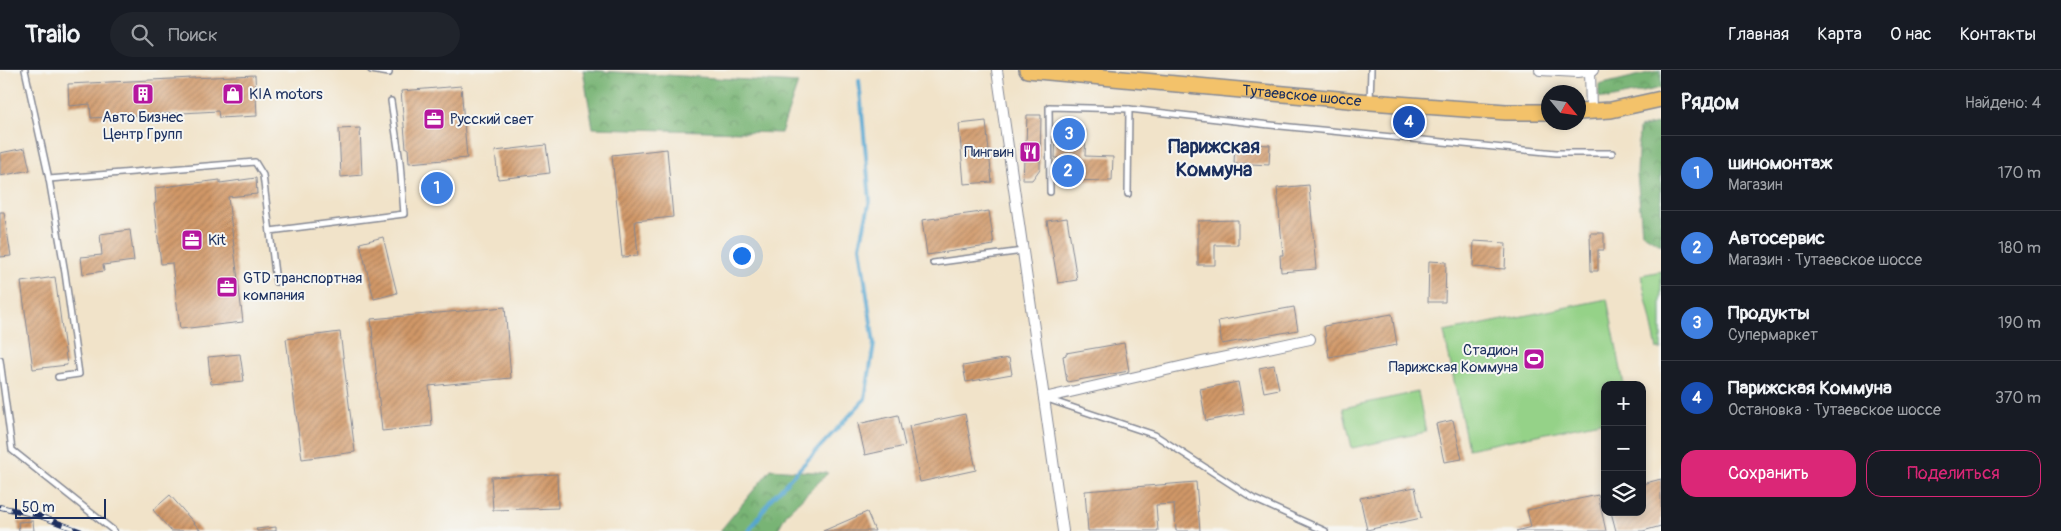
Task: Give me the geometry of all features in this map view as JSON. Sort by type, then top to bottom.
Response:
[{"type":"main road","name":"Тутаевское шоссе","points":[[1027,70],[1084,73],[1370,102],[1506,112],[1541,112]]},
{"type":"main road","points":[[1586,112],[1661,100]]},
{"type":"street","points":[[997,70],[1063,531]]},
{"type":"street","points":[[1540,70],[1591,70],[1586,105]]},
{"type":"street","points":[[1044,398],[1197,363],[1310,340]]},
{"type":"lane","points":[[25,70],[49,179],[65,273],[78,374],[58,377]]},
{"type":"lane","points":[[371,70],[389,73],[389,70]]},
{"type":"lane","points":[[1370,102],[1371,70]]},
{"type":"lane","points":[[270,231],[404,214],[400,162],[391,101]]},
{"type":"lane","points":[[1050,192],[1049,107],[1129,109],[1546,152],[1612,153]]},
{"type":"lane","points":[[1128,194],[1129,109]]},
{"type":"lane","points":[[49,179],[256,162],[263,175],[276,282]]},
{"type":"lane","points":[[933,263],[1022,251]]},
{"type":"lane","points":[[0,360],[12,450],[114,531]]},
{"type":"lane","points":[[1044,398],[1155,435],[1254,499],[1325,531]]},
{"type":"green space","points":[[583,70],[798,83],[781,133],[593,128]]},
{"type":"green space","points":[[1661,70],[1661,88],[1608,99],[1599,97],[1599,85]]},
{"type":"green space","points":[[1661,123],[1661,245],[1642,233],[1637,173],[1639,128]]},
{"type":"green space","points":[[1661,271],[1661,349],[1657,349],[1641,275]]},
{"type":"green space","name":"Стадион Парижская Коммуна","points":[[1607,299],[1623,381],[1601,381],[1601,422],[1468,449],[1444,332]]},
{"type":"green space","points":[[1418,392],[1426,432],[1352,448],[1343,408]]},
{"type":"green space","points":[[771,469],[828,473],[787,513],[777,531],[720,531]]},
{"type":"building","name":"Авто Бизнес Центр Групп","points":[[255,75],[257,116],[219,118],[218,111],[91,118],[90,104],[69,106],[68,84]]},
{"type":"building","name":"Русский свет","points":[[461,86],[467,158],[409,163],[401,91]]},
{"type":"building","name":"Пингвин","points":[[1027,115],[1041,115],[1040,169],[1032,180],[1023,180],[1024,159],[1020,159],[1020,144],[1026,144]]},
{"type":"building","points":[[986,121],[992,182],[964,184],[959,124]]},
{"type":"building","points":[[360,128],[362,175],[341,177],[339,129]]},
{"type":"building","points":[[1056,129],[1086,130],[1085,156],[1113,157],[1112,181],[1063,180],[1064,158],[1055,158]]},
{"type":"building","points":[[1235,143],[1270,145],[1269,165],[1234,163]]},
{"type":"building","points":[[546,145],[550,173],[498,179],[495,151]]},
{"type":"building","points":[[25,148],[30,170],[0,176],[0,153]]},
{"type":"building","points":[[667,149],[673,217],[635,221],[638,256],[622,257],[612,155]]},
{"type":"building","points":[[256,178],[257,194],[228,197],[243,322],[180,329],[172,263],[161,264],[154,204],[156,203],[155,188],[220,180],[220,183]]},
{"type":"building","points":[[1309,185],[1316,269],[1281,272],[1280,255],[1283,255],[1277,188]]},
{"type":"building","points":[[989,211],[994,245],[927,255],[922,220]]},
{"type":"building","points":[[0,212],[4,212],[11,256],[0,257]]},
{"type":"building","points":[[1067,218],[1077,280],[1058,283],[1047,221]]},
{"type":"building","points":[[1238,220],[1238,245],[1215,245],[1215,265],[1198,265],[1198,221]]},
{"type":"building","points":[[130,230],[134,261],[103,265],[104,271],[83,274],[81,257],[102,255],[100,234]]},
{"type":"building","points":[[1590,233],[1604,233],[1604,250],[1598,250],[1598,271],[1591,271]]},
{"type":"building","points":[[383,237],[397,293],[374,299],[360,243]]},
{"type":"building","points":[[1474,241],[1506,243],[1505,269],[1473,267]]},
{"type":"building","points":[[1429,261],[1446,262],[1445,302],[1428,302]]},
{"type":"building","points":[[55,277],[67,365],[33,369],[21,282]]},
{"type":"building","points":[[505,307],[511,378],[429,386],[432,426],[382,431],[371,319]]},
{"type":"building","points":[[1294,307],[1298,330],[1222,344],[1218,321]]},
{"type":"building","points":[[1392,314],[1397,345],[1329,357],[1324,326]]},
{"type":"building","points":[[340,332],[355,452],[302,459],[286,339]]},
{"type":"building","points":[[1124,343],[1129,371],[1067,382],[1063,356],[1066,353]]},
{"type":"building","points":[[240,354],[244,381],[211,384],[208,357]]},
{"type":"building","points":[[1009,358],[1012,374],[966,382],[963,366]]},
{"type":"building","points":[[1274,365],[1279,389],[1264,392],[1259,368]]},
{"type":"building","points":[[1238,382],[1244,414],[1206,421],[1200,389]]},
{"type":"building","points":[[965,414],[976,470],[920,482],[909,426]]},
{"type":"building","points":[[898,415],[905,446],[865,455],[858,424]]},
{"type":"building","points":[[1453,420],[1462,459],[1444,462],[1436,424]]},
{"type":"building","points":[[557,474],[558,508],[493,510],[491,477]]},
{"type":"building","points":[[1661,479],[1661,526],[1643,531],[1616,531],[1612,516],[1646,516],[1646,483]]},
{"type":"building","points":[[1196,482],[1200,531],[1176,531],[1174,504],[1156,505],[1158,531],[1088,531],[1085,491]]},
{"type":"building","points":[[1415,487],[1421,518],[1367,530],[1360,498]]},
{"type":"building","points":[[170,495],[201,531],[171,531],[153,510]]},
{"type":"building","points":[[1598,495],[1601,516],[1603,516],[1606,531],[1516,531],[1531,527],[1527,510]]},
{"type":"building","points":[[867,512],[875,531],[823,531]]},
{"type":"building","points":[[33,521],[34,531],[19,531],[18,522]]},
{"type":"building","points":[[276,527],[276,531],[257,531],[256,529]]},
{"type":"waterway","points":[[749,531],[771,499],[865,399],[874,344],[860,246],[870,200],[859,80]]},
{"type":"railway","points":[[0,507],[37,515],[80,531]]},
{"type":"place","name":"Авто Бизнес Центр Групп","points":[[143,94]]},
{"type":"place","name":"KIA motors","points":[[233,94]]},
{"type":"place","name":"Русский свет","points":[[434,119]]},
{"type":"place","name":"Парижская Коммуна","points":[[1409,122]]},
{"type":"place","name":"Продукты","points":[[1069,134]]},
{"type":"place","name":"Пингвин","points":[[1030,152]]},
{"type":"place","name":"Автосервис","points":[[1068,171]]},
{"type":"place","name":"шиномонтаж","points":[[437,188]]},
{"type":"place","name":"Kit","points":[[192,240]]},
{"type":"place","name":"GTD транспортная компания","points":[[227,287]]},
{"type":"place","name":"Стадион Парижская Коммуна","points":[[1534,359]]},
{"type":"district","name":"Парижская Коммуна","points":[[1214,158]]}]
